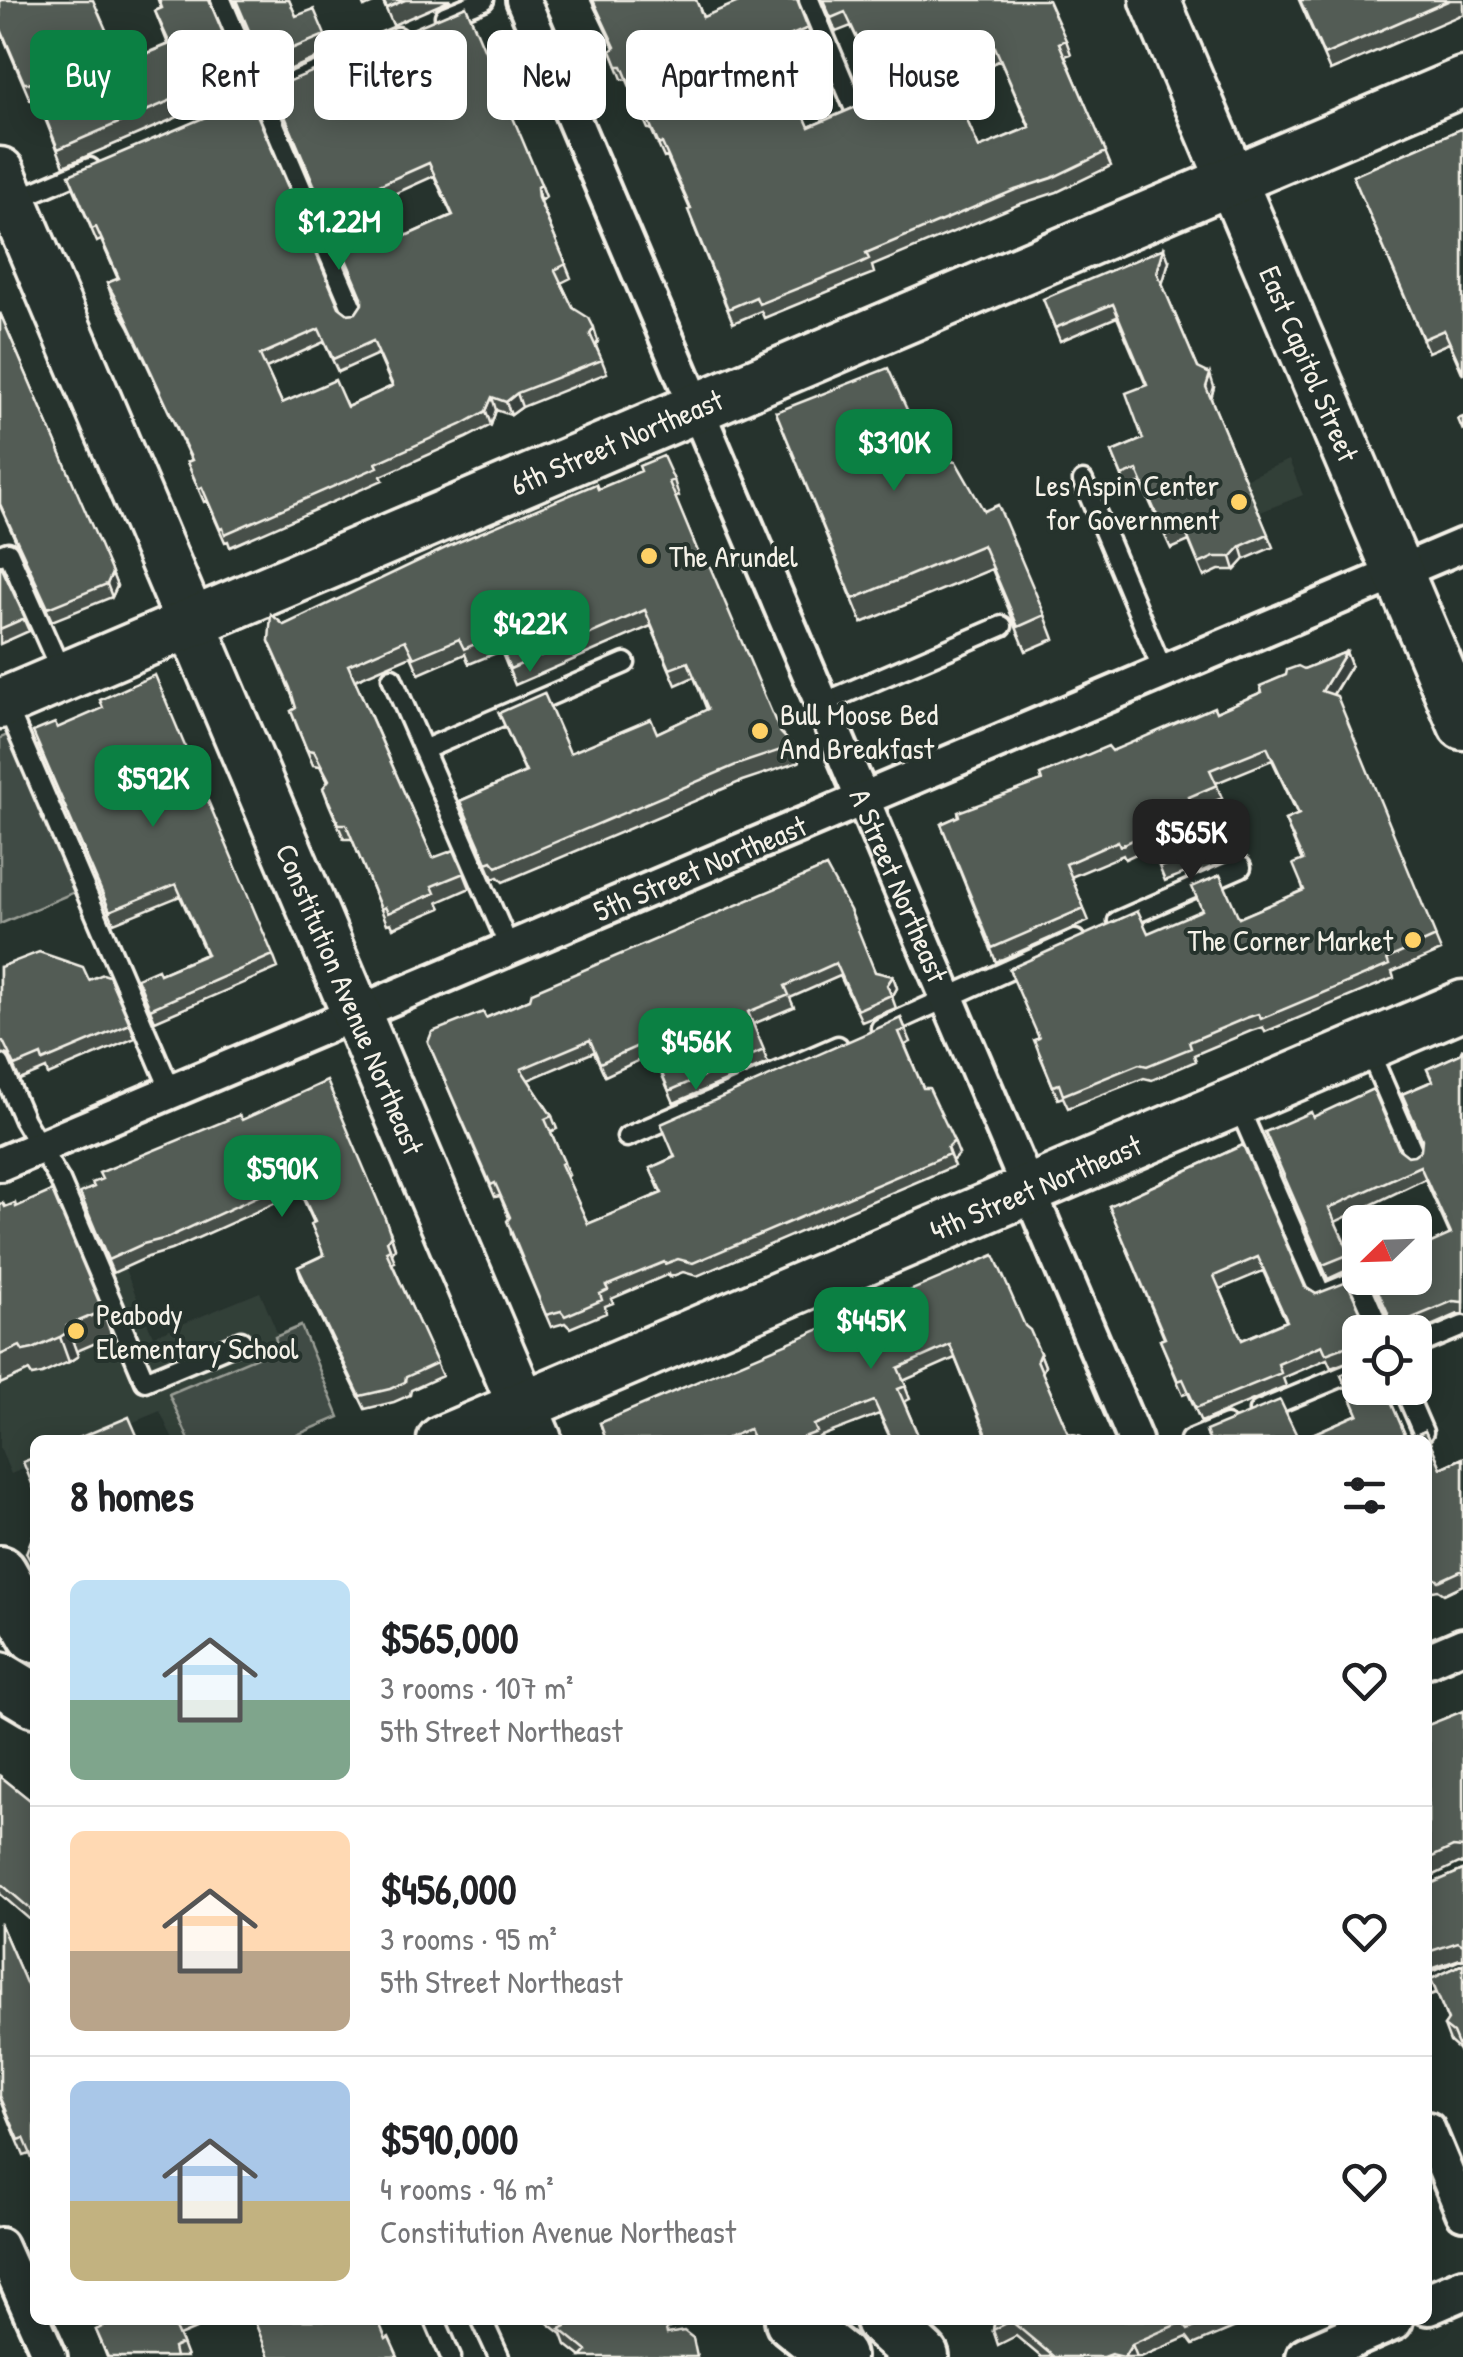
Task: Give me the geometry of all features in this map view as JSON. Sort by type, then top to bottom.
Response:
[{"type":"main road","name":"East Capitol Street","points":[[1155,0],[1463,725]]},
{"type":"main road","name":"6th Street Northeast","points":[[2,703],[1463,82]]},
{"type":"main road","name":"Constitution Avenue Northeast","points":[[6,186],[529,1423]]},
{"type":"main road","name":"4th Street Northeast","points":[[468,1435],[529,1423],[1031,1191],[1463,1005]]},
{"type":"main road","points":[[0,1680],[30,1697]]},
{"type":"main road","points":[[798,2325],[838,2357]]},
{"type":"main road","points":[[887,2325],[922,2357]]},
{"type":"main road","points":[[915,2325],[930,2357]]},
{"type":"street","name":"A Street Northeast","points":[[523,0],[1133,1435]]},
{"type":"street","name":"5th Street Northeast","points":[[0,1164],[1463,544]]},
{"type":"street","points":[[1432,1658],[1463,1644]]},
{"type":"street","points":[[1432,2138],[1463,2213]]},
{"type":"street","points":[[11,2256],[30,2305]]},
{"type":"street","points":[[1432,2302],[1463,2289]]},
{"type":"street","points":[[38,2325],[50,2357]]},
{"type":"street","points":[[1307,2357],[1381,2325]]},
{"type":"lane","points":[[221,0],[234,30]]},
{"type":"lane","points":[[294,81],[484,0]]},
{"type":"lane","points":[[809,0],[853,105]]},
{"type":"lane","points":[[272,120],[355,316]]},
{"type":"lane","points":[[6,186],[105,162]]},
{"type":"lane","points":[[1084,482],[1164,671]]},
{"type":"lane","points":[[0,555],[8,552],[63,677]]},
{"type":"lane","points":[[823,703],[1002,626]]},
{"type":"lane","points":[[423,750],[625,662]]},
{"type":"lane","points":[[392,678],[509,947]]},
{"type":"lane","points":[[2,703],[171,1091]]},
{"type":"lane","points":[[628,1136],[1242,867]]},
{"type":"lane","points":[[1367,1046],[1415,1157]]},
{"type":"lane","points":[[0,1064],[24,1120],[60,1181],[145,1380],[241,1341]]},
{"type":"lane","points":[[1237,1102],[1320,1295],[1342,1286]]},
{"type":"lane","points":[[1432,1339],[1463,1326]]},
{"type":"lane","points":[[1202,1435],[1342,1377]]},
{"type":"lane","points":[[1411,1405],[1423,1432]]},
{"type":"lane","points":[[1432,1982],[1463,1970]]},
{"type":"lane","points":[[437,2325],[451,2357]]},
{"type":"lane","points":[[484,2325],[498,2357]]},
{"type":"shaded area","name":"Les Aspin Center for Government","points":[[1289,460],[1303,495],[1170,548],[1240,481]]},
{"type":"shaded area","points":[[10,734],[77,891],[0,924],[0,738]]},
{"type":"shaded area","name":"Peabody Elementary School","points":[[89,1184],[153,1336],[260,1292],[278,1335],[301,1326],[339,1417],[297,1435],[171,1435],[160,1411],[103,1435],[30,1435],[30,1466],[11,1474],[0,1448],[0,1222]]},
{"type":"shaded area","points":[[301,1326],[339,1417],[297,1435],[187,1435],[169,1394],[278,1348],[275,1337]]},
{"type":"building","points":[[0,0],[93,0],[106,30],[30,30],[30,83],[24,83],[0,27]]},
{"type":"building","points":[[159,0],[209,0],[222,30],[167,30],[167,37],[155,11],[162,8]]},
{"type":"building","points":[[236,0],[289,0],[296,16],[314,9],[323,30],[314,30],[314,40],[294,48],[294,30],[249,30]]},
{"type":"building","points":[[383,0],[405,0],[387,8]]},
{"type":"building","points":[[593,0],[696,0],[703,17],[743,0],[797,0],[808,28],[626,30],[626,76],[611,51],[615,47]]},
{"type":"building","points":[[823,0],[1048,0],[1066,40],[1059,43],[1106,152],[1052,178],[866,253],[869,259],[856,265],[759,304],[756,297],[728,309],[688,210],[691,209],[662,143],[659,145],[648,120],[806,120],[809,127],[853,108],[853,120],[967,120],[979,148],[1030,127],[995,47],[995,30],[853,30],[845,12],[831,18]]},
{"type":"building","points":[[1300,0],[1450,0],[1324,55]]},
{"type":"building","points":[[466,6],[487,56],[487,120],[514,120],[541,184],[537,188],[538,198],[566,264],[555,270],[573,308],[589,318],[594,328],[590,334],[602,360],[517,393],[506,402],[492,397],[486,411],[461,425],[376,463],[378,467],[225,534],[202,487],[199,489],[187,462],[192,460],[107,283],[119,278],[69,175],[198,120],[259,120],[339,307],[348,314],[356,313],[362,297],[287,120],[294,120],[294,79],[314,71],[314,120],[467,120],[467,30],[410,30]],"holes":[[[429,163],[453,215],[399,239],[395,229],[385,233],[366,191]],[[319,329],[333,359],[373,341],[393,386],[347,407],[335,380],[282,403],[260,355]]]},
{"type":"building","points":[[167,45],[167,102],[147,111],[147,53]]},
{"type":"building","points":[[46,120],[125,120],[58,149]]},
{"type":"building","points":[[1463,128],[1463,372],[1444,330],[1423,339],[1353,176]]},
{"type":"building","points":[[1164,248],[1157,272],[1198,368],[1210,374],[1206,387],[1268,534],[1241,546],[1231,557],[1214,557],[1199,564],[1184,528],[1166,536],[1137,470],[1122,476],[1112,452],[1143,439],[1126,393],[1147,385],[1113,304],[1055,328],[1043,299]]},
{"type":"building","points":[[0,313],[112,573],[107,584],[48,608],[0,504]]},
{"type":"building","points":[[888,368],[929,458],[956,462],[984,511],[998,505],[1045,615],[1018,627],[983,545],[853,599],[776,412]]},
{"type":"building","points":[[663,456],[674,480],[669,482],[703,564],[708,562],[780,732],[793,746],[736,765],[497,867],[492,861],[487,863],[460,801],[526,772],[499,713],[544,693],[570,753],[651,719],[657,733],[708,709],[688,662],[670,669],[645,610],[510,669],[496,635],[464,649],[459,639],[414,658],[405,640],[348,665],[433,858],[454,850],[464,873],[432,886],[435,893],[388,913],[385,907],[381,909],[346,824],[339,824],[323,788],[329,780],[314,751],[307,750],[291,711],[296,708],[290,688],[269,641],[271,614],[284,625],[456,543],[596,484],[598,489],[641,471],[639,466]]},
{"type":"building","points":[[0,566],[25,618],[0,629]]},
{"type":"building","points":[[1346,652],[1322,691],[1337,696],[1436,937],[1387,959],[1389,965],[1261,1019],[1258,1014],[1246,1018],[1189,1042],[1191,1048],[1147,1066],[1139,1064],[1063,1095],[1059,1084],[1053,1086],[1034,1040],[1039,1038],[1009,969],[1138,911],[1148,933],[1202,910],[1192,887],[1220,875],[1239,918],[1304,890],[1293,864],[1303,860],[1285,820],[1299,814],[1267,747],[1210,770],[1217,785],[1189,797],[1211,851],[1182,864],[1180,860],[1160,867],[1146,834],[1120,846],[1118,841],[1066,864],[1084,908],[992,948],[941,824],[959,816],[958,812],[1042,781],[1040,775],[1108,746],[1112,751],[1214,707],[1216,712],[1262,692],[1260,686],[1286,675],[1287,670],[1298,666],[1304,669]]},
{"type":"building","points":[[155,675],[273,955],[150,1009],[137,978],[158,969],[160,974],[207,954],[176,884],[110,911],[33,732],[55,723],[57,728],[103,708],[100,700]]},
{"type":"building","points":[[826,867],[850,910],[875,972],[893,976],[887,985],[891,995],[857,1010],[836,963],[785,986],[789,995],[748,1012],[764,1050],[669,1091],[649,1041],[600,1063],[590,1040],[521,1069],[552,1116],[545,1119],[564,1162],[561,1164],[588,1224],[662,1193],[650,1168],[675,1157],[661,1124],[901,1018],[906,1030],[899,1032],[923,1088],[929,1088],[954,1141],[947,1148],[949,1154],[693,1263],[678,1259],[664,1262],[606,1286],[608,1290],[600,1294],[602,1300],[565,1316],[561,1311],[546,1315],[507,1221],[510,1217],[495,1183],[491,1185],[428,1042],[432,1032],[483,1012],[486,1018],[530,999],[532,992]]},
{"type":"building","points":[[39,952],[83,967],[89,980],[103,974],[109,976],[130,1024],[43,1061],[41,1055],[15,1066],[0,1040],[0,967]]},
{"type":"building","points":[[1463,1048],[1463,1302],[1453,1301],[1420,1315],[1388,1315],[1380,1295],[1432,1295],[1432,1242],[1451,1234],[1420,1166],[1329,1208],[1342,1236],[1342,1257],[1323,1265],[1265,1132],[1311,1112],[1313,1117],[1373,1089],[1399,1149],[1408,1156],[1414,1155],[1421,1150],[1422,1139],[1402,1094],[1433,1081],[1427,1069],[1460,1054]]},
{"type":"building","points":[[327,1081],[391,1235],[387,1241],[390,1249],[386,1251],[437,1363],[390,1389],[360,1396],[298,1267],[324,1255],[311,1224],[315,1222],[295,1179],[167,1238],[108,1260],[80,1193],[102,1179],[99,1173],[239,1115],[242,1120]]},
{"type":"building","points":[[1243,1145],[1305,1287],[1316,1294],[1342,1284],[1342,1295],[1353,1295],[1362,1315],[1342,1315],[1342,1348],[1326,1354],[1322,1345],[1278,1364],[1281,1373],[1196,1408],[1183,1379],[1178,1381],[1160,1340],[1165,1338],[1109,1206]],"holes":[[[1258,1257],[1287,1321],[1242,1340],[1214,1276]]]},
{"type":"building","points":[[52,1191],[103,1311],[67,1326],[69,1331],[33,1349],[23,1351],[20,1346],[0,1355],[0,1204],[5,1207],[15,1203],[16,1207]]},
{"type":"building","points":[[994,1255],[1040,1353],[1037,1360],[1068,1433],[1077,1435],[987,1435],[950,1345],[898,1368],[906,1386],[898,1389],[918,1435],[890,1435],[874,1401],[814,1425],[817,1432],[809,1435],[752,1435],[749,1429],[735,1435],[604,1435],[600,1423]]},
{"type":"building","points":[[1280,1400],[1297,1435],[1207,1435],[1206,1431]]},
{"type":"building","points":[[1354,1405],[1392,1405],[1405,1435],[1310,1435],[1358,1414]]},
{"type":"building","points":[[129,1417],[137,1435],[86,1435]]},
{"type":"building","points":[[1432,1447],[1441,1468],[1463,1458],[1463,1570],[1439,1581],[1432,1577]]},
{"type":"building","points":[[30,1459],[30,1479],[23,1462]]},
{"type":"building","points":[[1463,1711],[1463,1848],[1453,1847],[1432,1857],[1432,1723]]},
{"type":"building","points":[[0,1776],[30,1800],[30,1909],[0,1883]]},
{"type":"building","points":[[1463,1870],[1463,1945],[1458,1942],[1432,1951],[1432,1883]]},
{"type":"building","points":[[0,1923],[30,1992],[30,2152],[24,2138],[19,2140],[0,2096]]},
{"type":"building","points":[[1463,1964],[1463,2057],[1453,2033],[1444,2026],[1448,2020],[1432,1979]]},
{"type":"building","points":[[174,2325],[182,2344],[173,2348],[175,2357],[108,2357],[96,2330]]},
{"type":"building","points":[[256,2325],[380,2325],[398,2357],[269,2357]]},
{"type":"building","points":[[665,2325],[667,2334],[684,2331],[693,2338],[697,2357],[581,2357],[587,2351],[560,2329]]},
{"type":"building","points":[[1016,2325],[1175,2325],[1132,2344],[1124,2357],[1054,2357]]},
{"type":"place","name":"Les Aspin Center for Government","points":[[1239,502]]},
{"type":"place","name":"The Arundel","points":[[649,556]]},
{"type":"place","name":"Bull Moose Bed And Breakfast","points":[[760,731]]},
{"type":"place","name":"The Corner Market","points":[[1413,940]]},
{"type":"place","name":"Peabody Elementary School","points":[[76,1331]]}]
